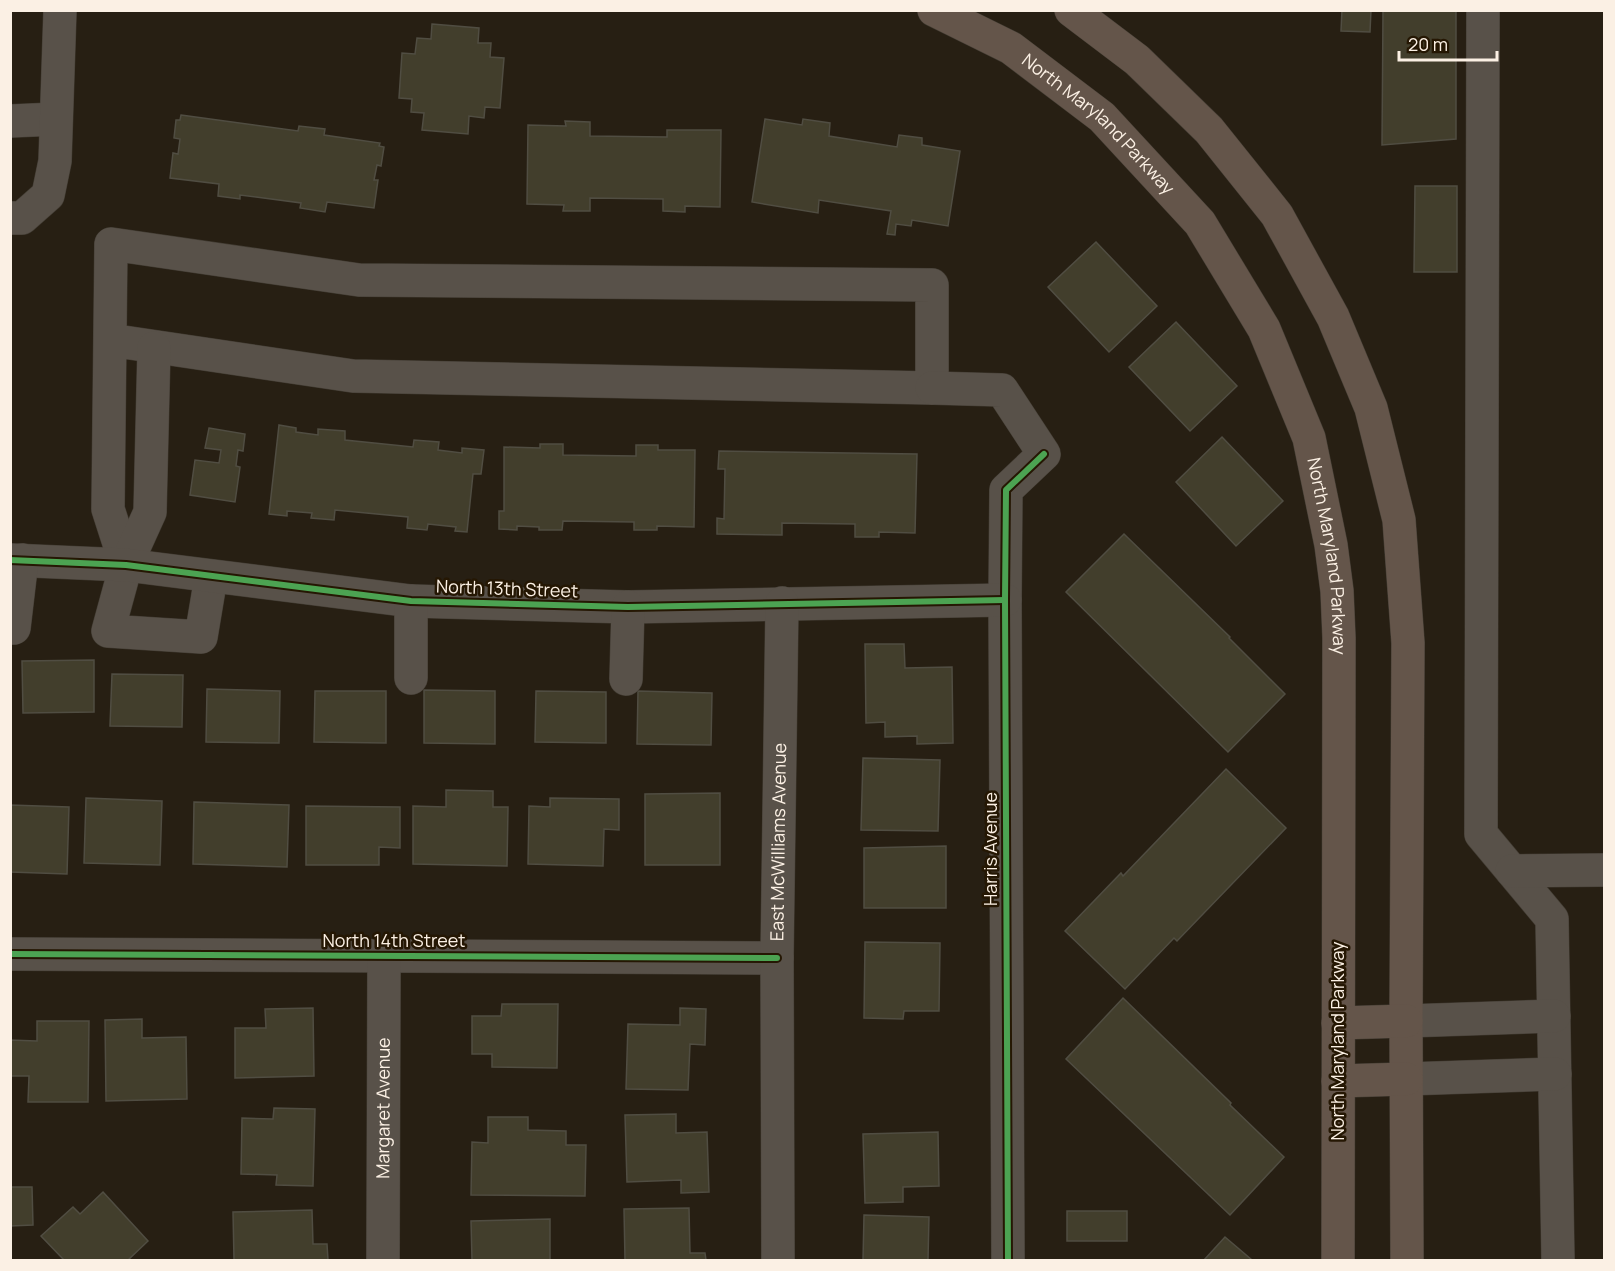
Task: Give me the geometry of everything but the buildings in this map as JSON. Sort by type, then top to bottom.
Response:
[{"type":"main road","name":"North Maryland Parkway","points":[[934,10],[1011,48],[1102,117],[1200,223],[1264,329],[1309,438],[1331,544],[1337,591],[1339,638],[1338,1260]]},
{"type":"main road","points":[[1071,10],[1137,60],[1209,130],[1277,215],[1333,317],[1371,408],[1398,520],[1408,643],[1407,1260]]},
{"type":"main road","points":[[1338,1023],[1406,1021]]},
{"type":"main road","points":[[1338,1081],[1406,1079]]},
{"type":"street","points":[[10,218],[22,218],[48,195],[55,161],[60,10]]},
{"type":"street","points":[[1483,10],[1481,834],[1552,919],[1558,1260]]},
{"type":"street","points":[[10,121],[56,119]]},
{"type":"street","points":[[110,340],[353,376],[932,388],[932,285],[359,280],[111,244],[108,510],[126,565]]},
{"type":"street","points":[[154,348],[150,512],[126,565],[108,631],[201,637],[211,577]]},
{"type":"street","name":"Harris Avenue","points":[[932,388],[1002,390],[1044,454],[1006,490],[1008,1260]]},
{"type":"street","points":[[14,628],[16,560]]},
{"type":"street","name":"North 13th Street","points":[[16,560],[126,565],[411,601],[628,607],[1005,600]]},
{"type":"street","points":[[411,601],[411,678]]},
{"type":"street","name":"East McWilliams Avenue","points":[[778,1260],[777,958],[782,603]]},
{"type":"street","points":[[626,679],[628,607]]},
{"type":"street","points":[[1512,871],[1605,870]]},
{"type":"street","name":"North 14th Street","points":[[10,954],[777,958]]},
{"type":"street","name":"Margaret Avenue","points":[[383,1260],[384,956]]},
{"type":"street","points":[[1406,1021],[1554,1016]]},
{"type":"street","points":[[1406,1079],[1555,1074]]},
{"type":"cycle path","points":[[1008,1260],[1006,490],[1044,454]]},
{"type":"cycle path","points":[[10,560],[126,565],[411,601],[628,607],[1005,600]]},
{"type":"cycle path","points":[[10,954],[777,958]]}]
